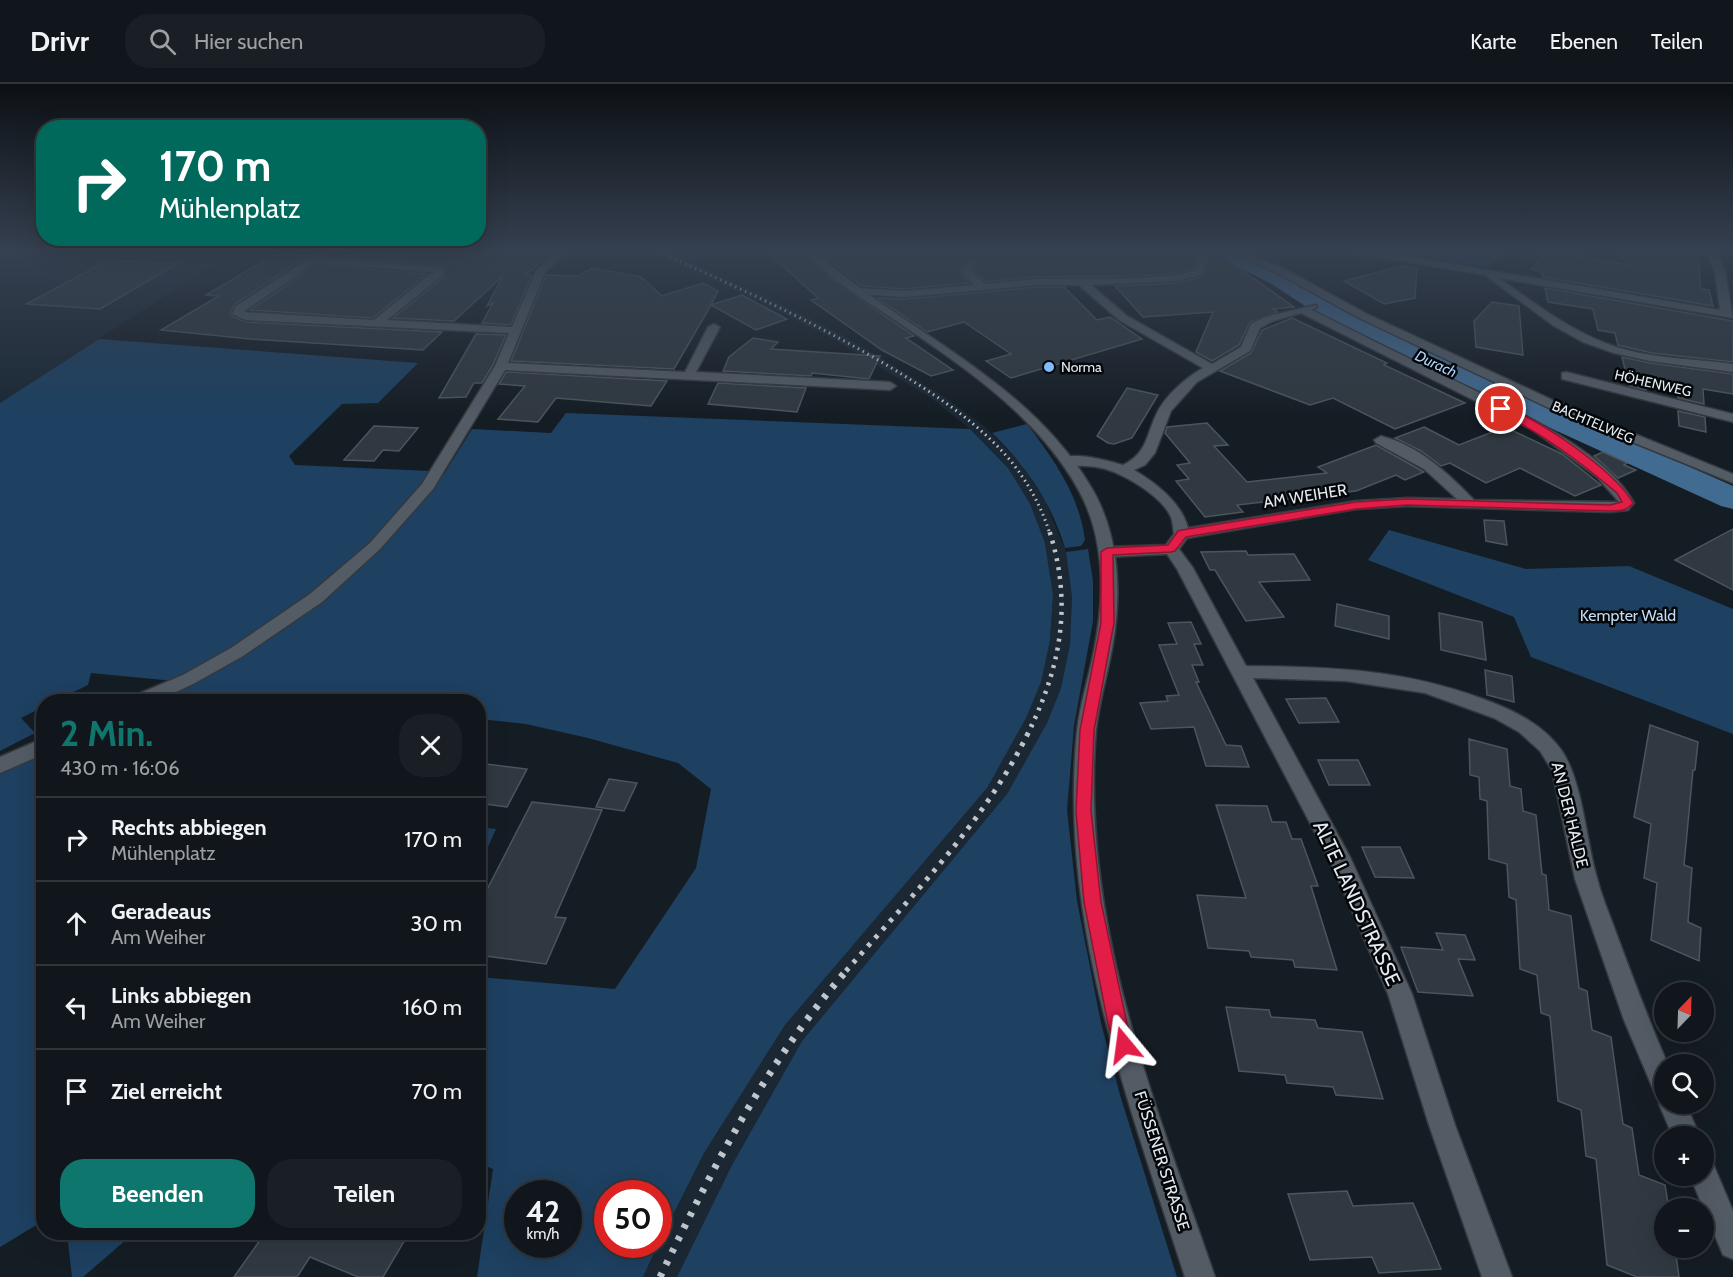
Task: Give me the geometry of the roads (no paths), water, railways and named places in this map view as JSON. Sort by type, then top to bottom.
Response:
[{"type":"street","points":[[243,306],[237,314],[246,317],[515,330]]},
{"type":"street","points":[[376,324],[399,306]]},
{"type":"street","points":[[156,694],[189,679],[237,652],[316,598],[375,546],[428,486],[501,366],[526,306]]},
{"type":"street","name":"FÜSSENER STRASSE","points":[[880,306],[1002,391],[1044,432],[1067,460],[1086,490],[1096,513],[1107,548],[1108,623],[1087,730],[1084,799],[1092,902],[1117,1024],[1200,1277]]},
{"type":"street","points":[[1109,306],[1123,318],[1211,368]]},
{"type":"street","points":[[1124,470],[1140,462],[1154,440],[1165,410],[1193,379],[1246,349],[1255,326],[1269,319],[1317,306]]},
{"type":"street","name":"BACHTELWEG","points":[[1341,306],[1554,406],[1733,479]]},
{"type":"street","name":"HÖHENWEG","points":[[1532,306],[1558,324],[1604,347],[1643,356],[1733,368]]},
{"type":"street","points":[[1680,306],[1729,314]]},
{"type":"street","name":"AM WEIHER","points":[[1182,534],[1356,506],[1407,502],[1610,508],[1623,507],[1627,503],[1621,492],[1571,450],[1538,428],[1306,309]]},
{"type":"street","points":[[689,375],[714,327]]},
{"type":"street","points":[[501,366],[890,386]]},
{"type":"street","name":"HÖHENWEG","points":[[1566,376],[1733,418]]},
{"type":"street","points":[[1381,440],[1430,465],[1470,504]]},
{"type":"street","points":[[1067,460],[1099,463],[1124,470],[1160,496],[1177,514],[1182,534],[1171,549],[1107,548]]},
{"type":"street","name":"ALTE LANDSTRASSE","points":[[1171,549],[1185,568],[1342,863],[1400,994],[1442,1125],[1497,1277]]},
{"type":"street","name":"AN DER HALDE","points":[[1241,672],[1344,674],[1409,683],[1452,695],[1510,717],[1543,741],[1556,755],[1562,770],[1586,879],[1636,1020],[1654,1062]]},
{"type":"street","points":[[0,766],[36,749]]},
{"type":"street","points":[[1708,1186],[1733,1245]]},
{"type":"waterway","name":"Durach","points":[[1322,306],[1346,321],[1433,364],[1733,499]]},
{"type":"railway","points":[[775,306],[873,357],[918,384],[973,424],[998,447],[1022,476],[1042,512],[1049,531]]},
{"type":"railway","points":[[1031,726],[1050,679],[1060,630],[1062,606],[1060,581],[1049,530]]},
{"type":"railway","points":[[846,971],[923,884],[971,824],[994,792],[1031,726]]},
{"type":"railway","points":[[660,1277],[721,1156],[766,1079],[818,1005],[847,970]]},
{"type":"place","name":"Norma","points":[[1049,367]]},
{"type":"park label","name":"Kempter Wald","points":[[1628,615]]}]
